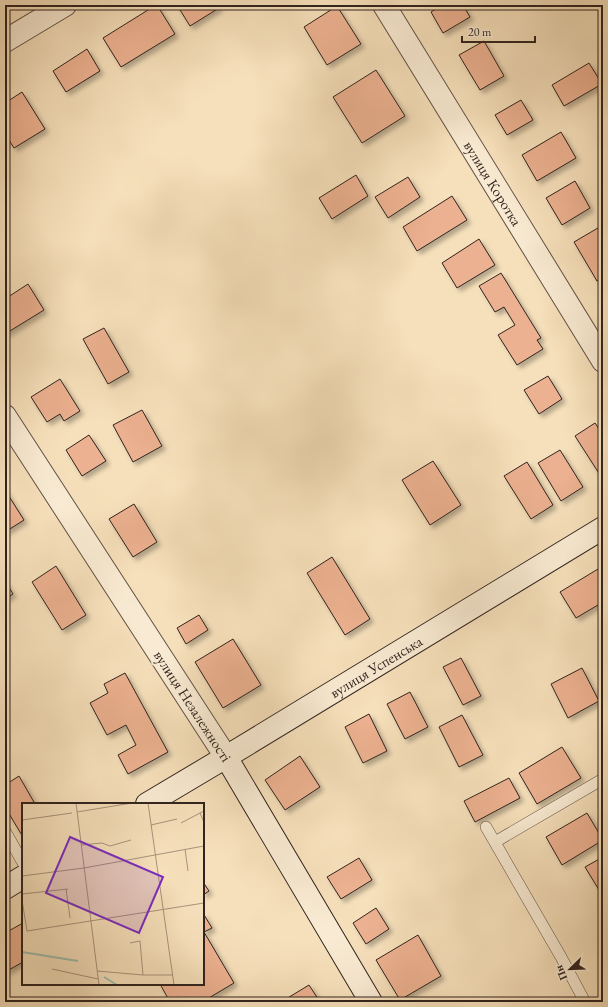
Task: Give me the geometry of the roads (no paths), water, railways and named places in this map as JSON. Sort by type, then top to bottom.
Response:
[{"type":"street","points":[[5,41],[65,5]]},
{"type":"street","name":"вулиця Коротка","points":[[384,5],[603,361]]},
{"type":"street","name":"вулиця Незалежності","points":[[5,416],[226,757],[371,1002]]},
{"type":"street","name":"вулиця Успенська","points":[[149,803],[603,528]]},
{"type":"street","points":[[5,888],[22,878]]},
{"type":"lane","points":[[495,842],[603,779]]},
{"type":"lane","points":[[486,827],[557,950],[585,1002]]},
{"type":"lane","points":[[5,831],[22,861]]}]
